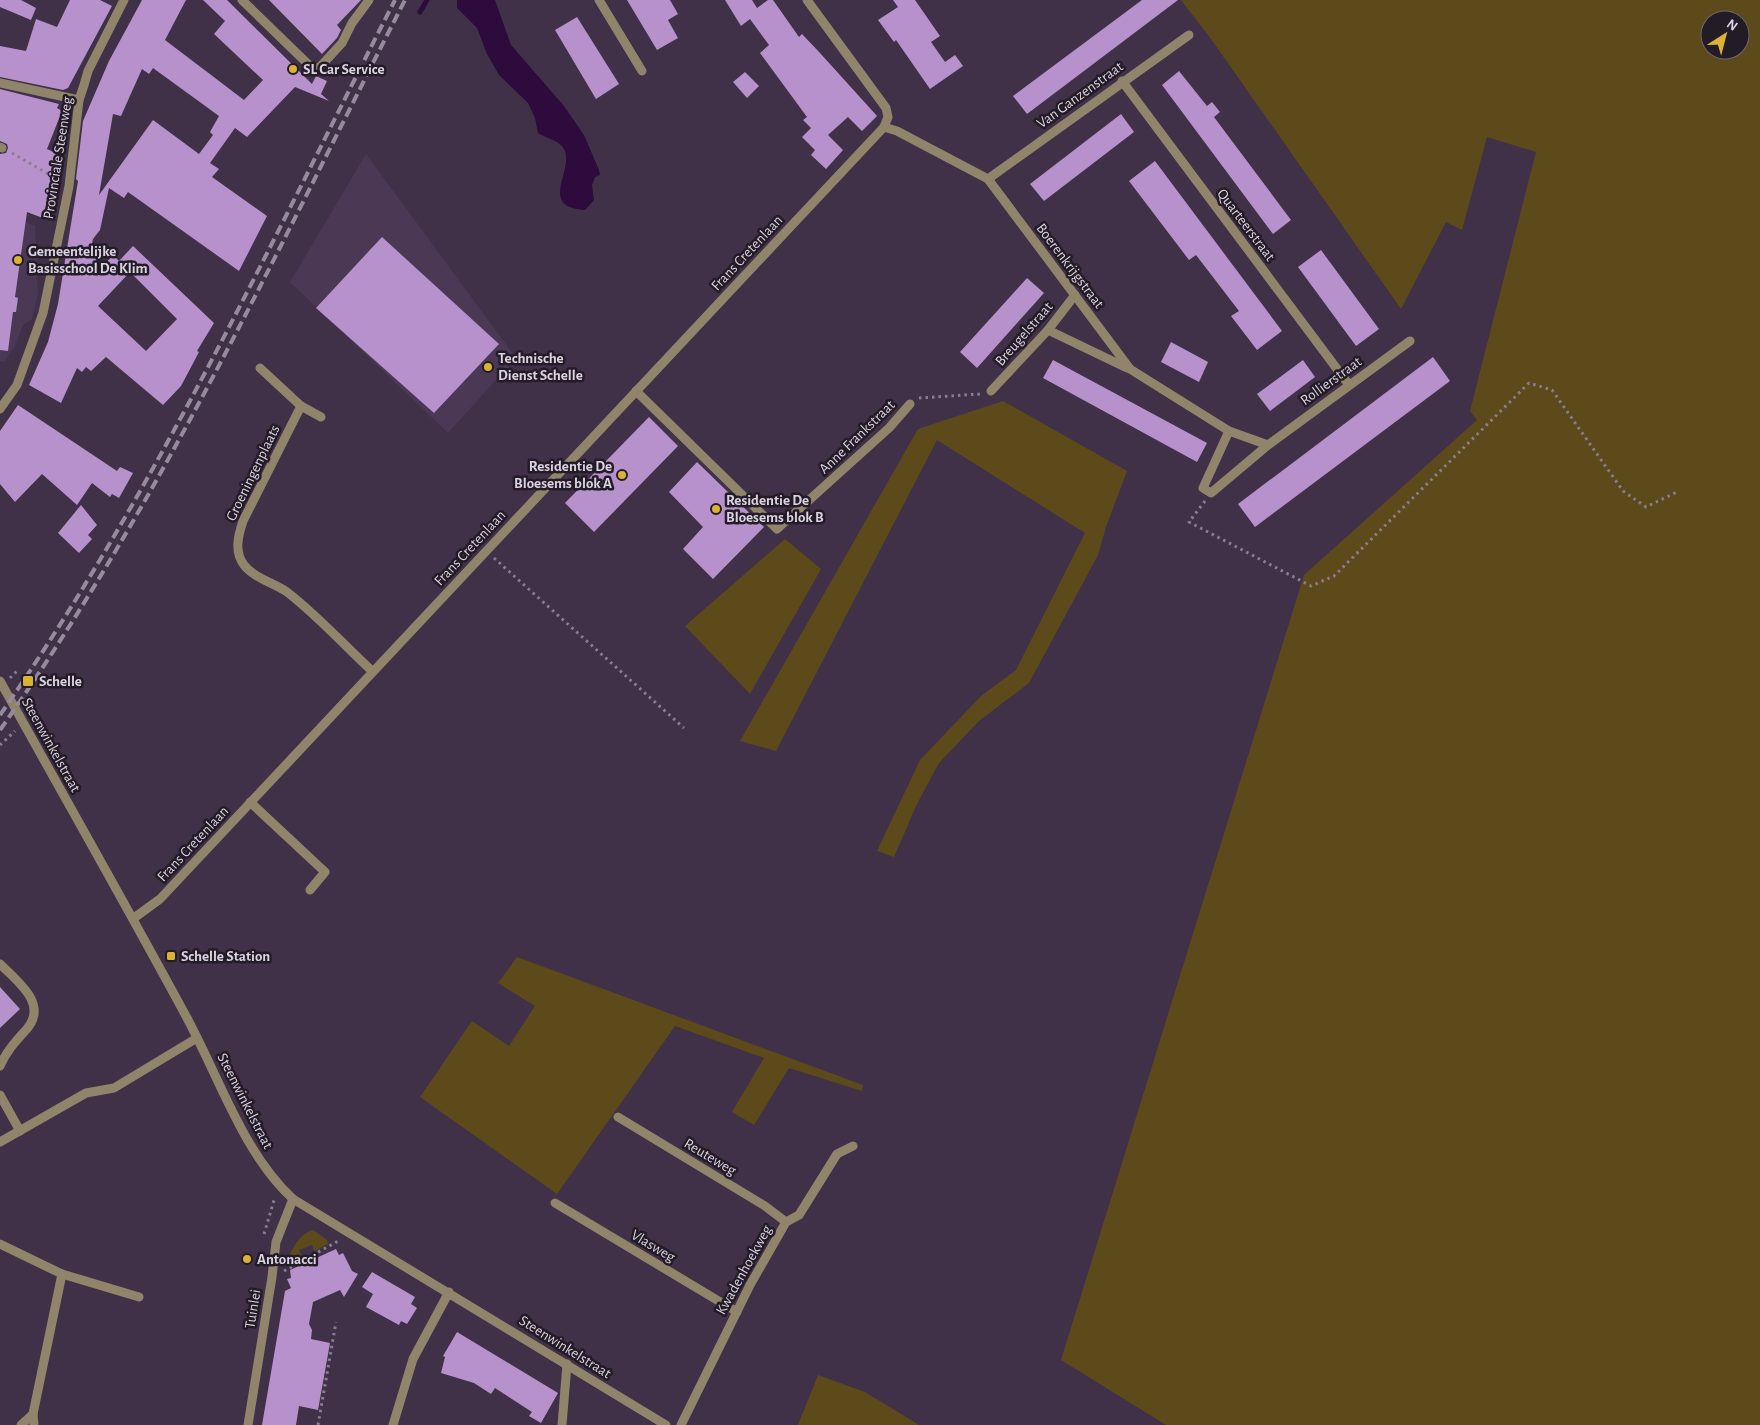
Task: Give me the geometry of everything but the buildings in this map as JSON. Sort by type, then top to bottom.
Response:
[{"type":"street","name":"Provinciale Steenweg","points":[[0,409],[17,385],[42,312],[69,186],[80,100],[88,71],[124,0]]},
{"type":"street","points":[[242,0],[312,68],[319,68],[342,42],[352,23],[369,0]]},
{"type":"street","points":[[600,0],[642,71]]},
{"type":"street","points":[[807,0],[886,108],[888,118],[884,128]]},
{"type":"street","name":"Van Ganzenstraat","points":[[988,179],[1122,81],[1189,35]]},
{"type":"street","name":"Quarteerstraat","points":[[1122,81],[1349,385]]},
{"type":"street","points":[[0,83],[80,100]]},
{"type":"street","name":"Boerenkrijgstraat","points":[[884,128],[897,131],[988,179],[1130,369],[1229,431],[1268,445]]},
{"type":"street","name":"Frans Cretenlaan","points":[[134,918],[160,899],[372,671],[884,128]]},
{"type":"street","name":"Breugelstraat","points":[[992,391],[1048,330],[1075,295]]},
{"type":"street","points":[[1048,330],[1130,369]]},
{"type":"street","name":"Rollierstraat","points":[[1211,493],[1268,445],[1410,341]]},
{"type":"street","points":[[260,368],[301,406],[321,417]]},
{"type":"street","name":"Anne Frankstraat","points":[[636,392],[777,529],[890,428],[910,404]]},
{"type":"street","name":"Groeningenplaats","points":[[301,406],[243,521],[238,540],[239,557],[253,573],[295,599],[372,671]]},
{"type":"street","points":[[1211,493],[1203,488],[1229,431]]},
{"type":"street","name":"Steenwinkelstraat","points":[[0,681],[134,918],[254,1152],[278,1185],[293,1199],[666,1425]]},
{"type":"street","points":[[250,802],[325,872],[310,890]]},
{"type":"street","points":[[0,964],[29,994],[34,1005],[35,1014],[32,1023],[18,1037],[0,1066]]},
{"type":"street","points":[[0,1142],[86,1093],[114,1088],[197,1038]]},
{"type":"street","points":[[0,1095],[20,1130]]},
{"type":"street","name":"Reuteweg","points":[[618,1117],[766,1206],[786,1222]]},
{"type":"street","name":"Kwadenhoekweg","points":[[681,1425],[750,1285],[786,1222],[799,1215],[837,1154],[854,1146]]},
{"type":"street","name":"Tuinlei","points":[[248,1425],[276,1242],[293,1199]]},
{"type":"street","name":"Vlasweg","points":[[554,1203],[737,1312]]},
{"type":"street","points":[[0,1244],[62,1274],[139,1297]]},
{"type":"street","points":[[34,1425],[33,1414],[62,1274]]},
{"type":"street","points":[[393,1425],[413,1359],[449,1292]]},
{"type":"street","points":[[562,1425],[567,1364]]},
{"type":"street","points":[[21,1425],[33,1414]]},
{"type":"path","points":[[1,147],[69,186]]},
{"type":"path","points":[[1211,493],[1189,522],[1311,586],[1334,576],[1529,382],[1552,390],[1623,491],[1646,507],[1679,491]]},
{"type":"path","points":[[910,404],[917,398],[985,394],[992,391]]},
{"type":"path","points":[[486,551],[684,728]]},
{"type":"path","points":[[0,745],[23,724]]},
{"type":"path","points":[[272,1277],[352,1234]]},
{"type":"path","points":[[318,1425],[336,1322]]},
{"type":"shaded area","points":[[457,0],[495,0],[511,45],[564,106],[584,135],[599,170],[600,175],[595,177],[592,185],[594,200],[585,210],[571,207],[563,202],[560,195],[566,158],[564,149],[556,142],[538,133],[535,118],[528,103],[499,75],[487,54],[477,28],[457,8]]},
{"type":"shaded area","points":[[1181,0],[1760,0],[1760,1425],[1166,1425],[1061,1360],[1304,575],[1477,420],[1470,411],[1536,152],[1487,137],[1462,230],[1446,222],[1401,309],[1211,39]]},
{"type":"shaded area","name":"Technische Dienst Schelle","points":[[366,154],[516,358],[448,433],[290,282]]},
{"type":"shaded area","name":"Gemeentelijke Basisschool De Klim","points":[[0,212],[35,226],[38,293],[32,319],[23,325],[15,346],[4,362],[0,361]]},
{"type":"shaded area","points":[[1003,401],[1127,471],[1106,527],[1098,555],[1029,683],[979,721],[939,763],[917,804],[894,857],[877,851],[920,760],[981,696],[1016,670],[1085,533],[937,440],[776,751],[740,741],[918,429]]},
{"type":"shaded area","points":[[785,539],[821,569],[750,694],[685,626]]},
{"type":"shaded area","points":[[517,957],[863,1085],[862,1091],[789,1068],[754,1125],[732,1112],[764,1058],[675,1026],[557,1194],[420,1097],[472,1021],[509,1046],[535,1006],[498,983]]},
{"type":"shaded area","points":[[313,1230],[327,1240],[328,1244],[314,1251],[312,1245],[299,1250],[302,1257],[290,1262],[287,1260],[300,1238]]},
{"type":"shaded area","points":[[818,1375],[865,1392],[919,1425],[798,1425]]},
{"type":"waterway","points":[[420,12],[427,0]]},
{"type":"railway","points":[[0,715],[57,630],[161,454],[257,274],[395,0]]},
{"type":"railway","points":[[0,730],[58,643],[113,555],[165,464],[263,280],[405,0]]},
{"type":"place","name":"SL Car Service","points":[[293,69]]},
{"type":"place","name":"Gemeentelijke Basisschool De Klim","points":[[18,260]]},
{"type":"place","name":"Technische Dienst Schelle","points":[[488,367]]},
{"type":"place","name":"Residentie De Bloesems blok A","points":[[622,475]]},
{"type":"place","name":"Residentie De Bloesems blok B","points":[[716,509]]},
{"type":"place","name":"Schelle","points":[[28,681]]},
{"type":"place","name":"Schelle Station","points":[[171,956]]},
{"type":"place","name":"Antonacci","points":[[247,1259]]}]
